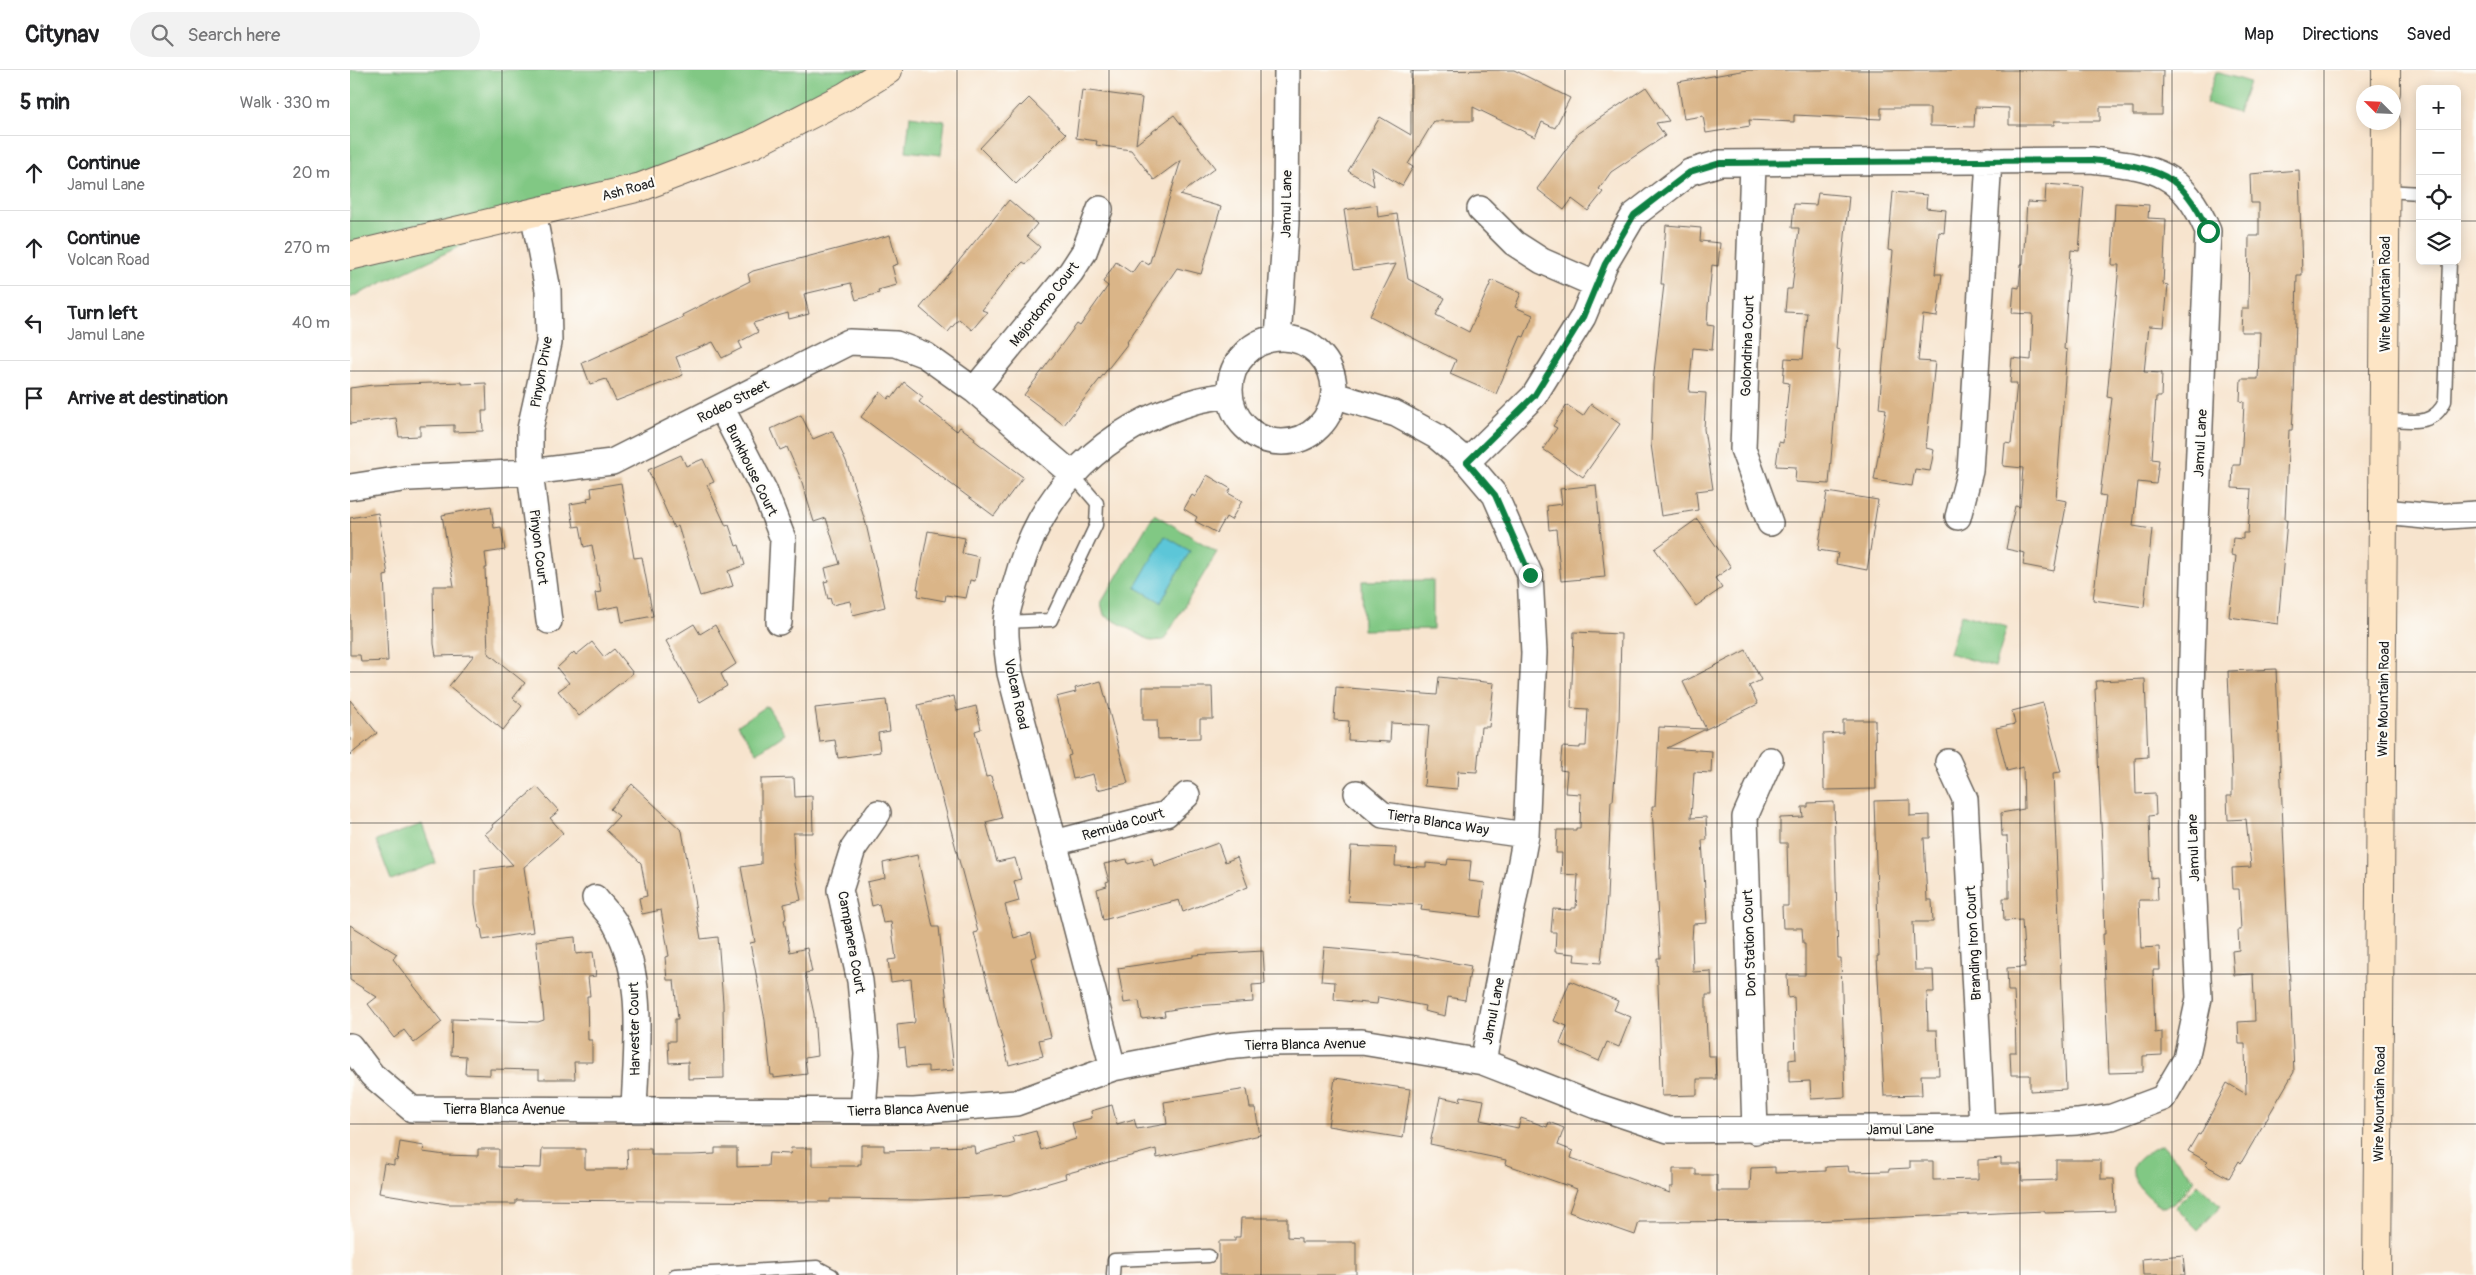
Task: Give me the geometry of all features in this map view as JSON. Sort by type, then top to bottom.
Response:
[{"type":"main road","name":"Ash Road","points":[[350,256],[641,187],[751,145],[846,96],[888,70]]},
{"type":"main road","points":[[2386,70],[2386,85]]},
{"type":"main road","name":"Wire Mountain Road","points":[[2377,1275],[2386,130]]},
{"type":"street","name":"Jamul Lane","points":[[1278,338],[1286,223],[1287,70]]},
{"type":"street","name":"Jamul Lane","points":[[1334,395],[1396,414],[1436,436],[1467,462],[1495,495],[1530,575],[1534,653],[1526,835],[1484,1062],[1596,1106],[1668,1130],[1755,1131],[1982,1127],[2077,1122],[2112,1117],[2163,1098],[2186,1059],[2199,998],[2192,857],[2191,692],[2194,547],[2208,231],[2198,209],[2176,182],[2146,167],[2092,160],[1989,160]]},
{"type":"street","points":[[1467,462],[1534,396],[1583,317],[1605,264],[1634,215],[1690,172],[1720,163],[1989,160],[1970,471],[1958,517]]},
{"type":"street","name":"Golondrina Court","points":[[1753,164],[1743,449],[1770,523]]},
{"type":"street","name":"Majordomo Court","points":[[974,390],[1072,272],[1084,252],[1100,209]]},
{"type":"street","points":[[1480,209],[1514,243],[1542,261],[1596,285]]},
{"type":"street","name":"Pinyon Drive","points":[[530,472],[530,429],[549,342],[548,290],[533,212]]},
{"type":"street","points":[[1278,338],[1296,340],[1313,348],[1325,361],[1332,377],[1334,395],[1329,412],[1320,426],[1306,436],[1290,442],[1274,442],[1258,436],[1244,426],[1235,412],[1230,395],[1231,379],[1238,364],[1248,351],[1262,342],[1278,338]]},
{"type":"street","name":"Rodeo Street","points":[[350,487],[409,478],[530,472],[612,462],[849,342],[896,344],[924,355],[974,390],[1073,475]]},
{"type":"street","name":"Volcan Road","points":[[1113,1068],[1010,673],[1006,622],[1024,555],[1044,512],[1073,475],[1101,446],[1136,424],[1193,402],[1230,395]]},
{"type":"street","name":"Bunkhouse Court","points":[[721,407],[764,490],[783,539],[779,622]]},
{"type":"street","name":"Pinyon Court","points":[[530,472],[549,621]]},
{"type":"street","points":[[2384,512],[2435,517],[2476,514]]},
{"type":"street","name":"Don Station Court","points":[[1755,1131],[1745,818],[1770,760]]},
{"type":"street","name":"Branding Iron Court","points":[[1948,762],[1965,799],[1982,1127]]},
{"type":"street","name":"Tierra Blanca Way","points":[[1357,793],[1383,815],[1526,835]]},
{"type":"street","name":"Remuda Court","points":[[1054,843],[1166,814],[1187,795]]},
{"type":"street","name":"Campanera Court","points":[[863,1111],[867,1054],[860,981],[840,890],[853,849],[878,813]]},
{"type":"street","name":"Harvester Court","points":[[595,898],[616,924],[628,952],[635,978],[634,1110]]},
{"type":"street","name":"Tierra Blanca Avenue","points":[[350,1046],[372,1075],[412,1108],[914,1111],[1016,1103],[1113,1068],[1226,1046],[1258,1043],[1362,1042],[1484,1062]]},
{"type":"lane","points":[[2386,191],[2416,193]]},
{"type":"lane","points":[[2385,420],[2422,421],[2434,417],[2441,411],[2445,401],[2450,265]]},
{"type":"lane","points":[[1006,622],[1051,620],[1096,525],[1097,503],[1073,475]]},
{"type":"lane","points":[[1114,1275],[1114,1260],[1209,1256]]},
{"type":"lane","points":[[675,1275],[798,1272],[817,1267],[832,1275]]},
{"type":"green space","points":[[350,70],[888,70],[751,145],[533,212],[350,298]]},
{"type":"green space","points":[[2216,72],[2249,82],[2238,113],[2206,103]]},
{"type":"green space","points":[[910,116],[945,121],[941,155],[906,151]]},
{"type":"green space","points":[[1154,514],[1217,552],[1164,640],[1151,641],[1104,615],[1101,603]]},
{"type":"green space","points":[[1433,580],[1433,629],[1363,630],[1362,581]]},
{"type":"green space","points":[[1961,614],[2007,627],[1995,667],[1949,653]]},
{"type":"green space","points":[[767,706],[785,734],[757,753],[738,725]]},
{"type":"green space","points":[[422,824],[436,863],[391,880],[376,841]]},
{"type":"green space","points":[[2162,1144],[2194,1179],[2194,1182],[2173,1204],[2164,1207],[2142,1190],[2137,1184],[2133,1171],[2134,1165],[2139,1159]]},
{"type":"green space","points":[[2198,1184],[2221,1206],[2198,1230],[2175,1207]]},
{"type":"water","points":[[1165,536],[1190,551],[1161,602],[1135,587]]},
{"type":"building","points":[[1514,70],[1570,98],[1555,128],[1542,122],[1535,137],[1473,107],[1473,121],[1434,121],[1408,164],[1413,167],[1402,186],[1371,167],[1374,186],[1348,171],[1380,117],[1411,135],[1411,71]]},
{"type":"building","points":[[1747,70],[2163,70],[2162,115],[2133,115],[2133,107],[2100,107],[2100,121],[2054,121],[2054,125],[2009,125],[2009,108],[1975,107],[1974,127],[1930,126],[1930,108],[1881,108],[1881,119],[1794,115],[1794,122],[1749,120],[1750,126],[1706,133],[1703,116],[1684,119],[1678,82]]},
{"type":"building","points":[[1646,87],[1669,121],[1656,123],[1665,136],[1611,172],[1599,189],[1603,192],[1588,211],[1572,199],[1564,210],[1537,189],[1578,133]]},
{"type":"building","points":[[1082,90],[1142,98],[1136,144],[1174,115],[1215,168],[1180,195],[1221,207],[1201,274],[1177,268],[1128,343],[1064,425],[1024,395],[1077,324],[1080,326],[1108,286],[1103,282],[1116,262],[1132,273],[1141,260],[1149,265],[1181,160],[1154,180],[1131,150],[1096,145],[1097,141],[1076,138]]},
{"type":"building","points":[[1029,98],[1066,134],[1016,184],[980,148],[1020,105]]},
{"type":"building","points":[[2299,170],[2302,275],[2297,275],[2294,399],[2292,430],[2289,430],[2285,520],[2287,520],[2278,624],[2229,617],[2236,556],[2231,555],[2233,538],[2243,539],[2243,533],[2248,533],[2251,489],[2232,488],[2233,465],[2240,465],[2242,445],[2244,402],[2240,401],[2241,379],[2258,379],[2260,332],[2241,332],[2242,309],[2248,309],[2249,236],[2259,236],[2259,203],[2251,203],[2250,174]]},
{"type":"building","points":[[2046,184],[2084,187],[2079,251],[2071,250],[2064,349],[2067,350],[2056,499],[2067,501],[2054,571],[2023,565],[2025,553],[2006,549],[2015,506],[2020,507],[2023,468],[2003,466],[2005,443],[2011,444],[2017,383],[2010,383],[2012,358],[2031,360],[2033,314],[2012,313],[2014,287],[2019,288],[2021,264],[2023,264],[2027,202],[2045,203]]},
{"type":"building","points":[[1893,192],[1927,195],[1926,208],[1946,210],[1944,233],[1939,232],[1935,274],[1942,274],[1937,317],[1923,315],[1918,361],[1935,362],[1926,448],[1934,450],[1930,471],[1915,469],[1912,486],[1874,480],[1886,409],[1879,408],[1893,251],[1888,250]]},
{"type":"building","points":[[1818,193],[1849,196],[1836,349],[1840,350],[1829,484],[1795,482],[1796,467],[1776,466],[1779,442],[1783,443],[1789,383],[1783,382],[1785,358],[1803,359],[1807,313],[1785,312],[1787,289],[1792,289],[1799,228],[1792,228],[1794,204],[1816,205]]},
{"type":"building","points":[[1009,200],[1037,224],[1027,236],[1040,247],[1026,264],[1023,262],[1008,277],[982,310],[987,312],[972,330],[959,319],[948,332],[920,308]]},
{"type":"building","points":[[2115,203],[2149,205],[2148,218],[2166,219],[2163,284],[2168,285],[2164,327],[2149,326],[2144,372],[2162,373],[2161,397],[2156,397],[2152,459],[2159,460],[2156,484],[2138,482],[2133,526],[2152,529],[2144,607],[2093,600],[2106,496],[2100,495],[2112,398],[2107,397],[2119,265],[2112,265]]},
{"type":"building","points":[[1377,205],[1378,217],[1397,214],[1408,279],[1445,298],[1436,315],[1469,332],[1492,280],[1521,293],[1515,307],[1533,315],[1524,337],[1521,336],[1496,394],[1450,374],[1456,360],[1370,316],[1396,264],[1353,270],[1344,210]]},
{"type":"building","points":[[1666,225],[1701,228],[1700,241],[1720,243],[1718,266],[1712,265],[1708,306],[1707,325],[1714,326],[1712,350],[1693,348],[1689,392],[1706,393],[1704,429],[1713,489],[1696,491],[1698,510],[1661,516],[1651,444],[1653,381],[1664,284],[1661,284]]},
{"type":"building","points":[[890,235],[898,264],[892,266],[897,285],[878,290],[879,293],[856,300],[851,283],[804,294],[809,314],[789,319],[788,313],[753,323],[758,332],[739,342],[742,348],[722,358],[713,342],[676,357],[683,375],[616,401],[606,379],[590,384],[582,363],[683,317],[682,315],[750,281],[748,274],[753,271]]},
{"type":"building","points":[[462,382],[462,384],[486,383],[487,411],[482,411],[483,431],[454,432],[454,425],[420,426],[420,436],[399,437],[396,418],[350,424],[350,388],[373,385]]},
{"type":"building","points":[[904,382],[923,397],[919,402],[957,431],[960,427],[975,438],[974,440],[979,444],[1023,477],[994,516],[861,417],[880,392],[888,399],[890,396],[893,397]]},
{"type":"building","points":[[1591,404],[1620,424],[1583,477],[1543,449],[1557,428],[1553,426],[1567,405],[1583,416]]},
{"type":"building","points":[[801,415],[813,439],[832,431],[846,461],[866,524],[885,607],[853,615],[850,601],[832,605],[830,598],[828,599],[824,582],[828,581],[825,568],[840,564],[826,518],[814,522],[801,479],[787,447],[780,450],[771,429]]},
{"type":"building","points":[[681,455],[686,466],[703,459],[714,482],[707,485],[726,526],[729,525],[736,546],[739,545],[745,565],[728,571],[733,586],[700,596],[678,526],[674,528],[648,470]]},
{"type":"building","points":[[1207,475],[1231,489],[1228,493],[1242,501],[1231,520],[1226,517],[1217,533],[1195,521],[1197,517],[1184,509],[1192,495],[1195,497]]},
{"type":"building","points":[[621,483],[634,558],[642,557],[653,616],[622,622],[619,606],[598,610],[595,593],[601,592],[592,545],[584,547],[580,526],[574,527],[570,504],[588,501],[587,498],[592,497],[591,488]]},
{"type":"building","points":[[1596,485],[1605,577],[1561,581],[1556,529],[1549,530],[1547,506],[1562,504],[1560,489]]},
{"type":"building","points":[[1827,492],[1878,500],[1867,570],[1836,564],[1838,553],[1818,550]]},
{"type":"building","points":[[491,506],[494,528],[501,527],[505,550],[485,553],[487,568],[485,568],[488,653],[525,683],[513,698],[522,706],[503,730],[449,686],[474,655],[436,656],[434,644],[433,586],[454,586],[442,515]]},
{"type":"building","points":[[378,513],[388,575],[384,576],[388,661],[361,662],[360,655],[350,655],[350,518]]},
{"type":"building","points":[[1697,519],[1731,567],[1715,578],[1722,588],[1696,606],[1655,549]]},
{"type":"building","points":[[928,531],[965,538],[962,553],[979,557],[975,581],[970,580],[966,598],[946,595],[945,601],[918,596],[919,589],[917,589]]},
{"type":"building","points":[[694,624],[700,634],[715,625],[736,664],[721,674],[727,686],[700,702],[666,641]]},
{"type":"building","points":[[1574,632],[1621,634],[1619,723],[1613,801],[1611,801],[1607,898],[1601,963],[1574,961],[1575,954],[1555,952],[1556,932],[1551,932],[1553,909],[1571,910],[1571,908],[1576,908],[1578,875],[1561,874],[1562,853],[1556,853],[1557,830],[1576,830],[1576,828],[1580,828],[1581,794],[1565,793],[1567,771],[1560,770],[1562,747],[1580,748],[1580,746],[1586,746],[1588,709],[1571,708]]},
{"type":"building","points":[[592,642],[604,657],[614,649],[633,673],[579,716],[558,691],[569,683],[557,668],[574,652],[576,655]]},
{"type":"building","points":[[1746,650],[1761,680],[1749,686],[1758,704],[1706,729],[1683,682]]},
{"type":"building","points":[[2276,669],[2294,1072],[2241,1163],[2239,1161],[2229,1178],[2205,1165],[2208,1162],[2188,1151],[2198,1134],[2200,1135],[2227,1083],[2246,1094],[2245,1044],[2239,1044],[2238,1022],[2255,1021],[2253,974],[2234,975],[2232,951],[2239,950],[2238,930],[2241,930],[2239,889],[2233,889],[2232,868],[2251,867],[2246,819],[2228,820],[2227,796],[2232,796],[2232,776],[2228,671]]},
{"type":"building","points":[[1439,677],[1494,683],[1489,727],[1481,727],[1477,772],[1458,771],[1457,789],[1424,786],[1429,725],[1391,723],[1390,742],[1348,740],[1349,721],[1334,720],[1336,687],[1437,695]]},
{"type":"building","points":[[2145,679],[2148,757],[2135,758],[2136,794],[2155,793],[2156,815],[2149,816],[2151,878],[2157,877],[2158,900],[2139,900],[2141,948],[2159,947],[2160,970],[2153,970],[2155,1033],[2162,1032],[2162,1055],[2143,1056],[2143,1072],[2109,1073],[2095,689],[2097,689],[2096,681]]},
{"type":"building","points":[[1101,681],[1128,783],[1097,790],[1093,774],[1073,779],[1068,756],[1071,755],[1056,697],[1076,692],[1075,688]]},
{"type":"building","points":[[1143,687],[1212,687],[1213,719],[1200,719],[1200,738],[1158,739],[1157,720],[1143,720]]},
{"type":"building","points":[[954,696],[957,711],[976,706],[981,729],[975,731],[986,777],[991,776],[1002,818],[986,822],[997,862],[1015,858],[1021,879],[1014,881],[1019,901],[1005,905],[1014,938],[1031,933],[1037,956],[1031,958],[1051,1037],[1039,1040],[1043,1056],[1009,1065],[974,933],[978,932],[918,705]]},
{"type":"building","points":[[350,700],[377,733],[350,755]]},
{"type":"building","points":[[886,700],[890,731],[878,733],[880,752],[838,758],[835,740],[820,742],[815,708]]},
{"type":"building","points":[[2043,703],[2061,772],[2053,773],[2066,1089],[2030,1091],[2030,1075],[2011,1075],[2010,1052],[2016,1052],[2015,1013],[2014,991],[2008,991],[2007,968],[2025,967],[2022,920],[2004,921],[2003,898],[2009,898],[2009,877],[2007,836],[2002,836],[2001,813],[2024,809],[2023,767],[2007,771],[1996,728],[2015,724],[2012,711]]},
{"type":"building","points":[[1843,720],[1875,720],[1876,789],[1824,790],[1823,734],[1843,733]]},
{"type":"building","points":[[1659,727],[1706,729],[1667,748],[1712,751],[1711,773],[1694,772],[1691,818],[1706,817],[1707,840],[1702,840],[1707,923],[1693,924],[1692,940],[1693,972],[1711,971],[1712,995],[1706,995],[1706,1015],[1708,1056],[1715,1056],[1716,1079],[1697,1079],[1697,1095],[1662,1096],[1657,958],[1660,958],[1652,806],[1655,806]]},
{"type":"building","points":[[794,778],[795,797],[812,796],[813,833],[793,833],[794,865],[801,900],[784,904],[786,919],[784,920],[790,952],[807,948],[812,972],[805,973],[814,1014],[817,1056],[805,1058],[807,1074],[774,1078],[774,1075],[771,1075],[765,1020],[750,943],[755,942],[741,867],[761,864],[761,779]]},
{"type":"building","points":[[632,784],[682,831],[701,939],[718,937],[723,1003],[724,1078],[688,1079],[688,1062],[669,1063],[668,1041],[675,1041],[675,1019],[678,1019],[674,980],[667,980],[665,957],[669,956],[661,910],[642,914],[639,898],[647,896],[641,863],[606,830],[619,816],[610,809]]},
{"type":"building","points":[[537,787],[559,811],[550,818],[563,833],[524,867],[533,932],[483,940],[475,904],[475,870],[513,865],[485,834],[493,827],[492,825]]},
{"type":"building","points":[[1910,800],[1910,816],[1930,815],[1930,838],[1924,838],[1927,900],[1932,900],[1933,922],[1913,922],[1915,970],[1933,970],[1934,992],[1927,992],[1928,1030],[1937,1030],[1939,1075],[1921,1075],[1922,1095],[1884,1096],[1877,956],[1879,956],[1874,801]]},
{"type":"building","points":[[1834,802],[1838,958],[1841,958],[1845,1097],[1811,1099],[1810,1081],[1789,1082],[1789,1060],[1796,1059],[1794,997],[1788,998],[1787,975],[1805,975],[1805,943],[1803,943],[1802,928],[1783,928],[1782,906],[1788,906],[1787,843],[1780,843],[1780,818],[1803,817],[1802,807],[1808,807],[1808,803]]},
{"type":"building","points":[[1218,843],[1225,862],[1237,857],[1248,887],[1183,912],[1179,900],[1103,920],[1097,889],[1107,886],[1106,882],[1109,881],[1104,864],[1127,859],[1128,864],[1152,858],[1154,866]]},
{"type":"building","points":[[1351,846],[1396,848],[1395,866],[1426,867],[1426,863],[1447,865],[1448,859],[1471,861],[1469,881],[1485,883],[1481,917],[1421,910],[1422,905],[1348,901]]},
{"type":"building","points":[[917,855],[933,927],[939,927],[954,1070],[928,1072],[928,1066],[907,1067],[905,1047],[899,1048],[897,1025],[914,1023],[915,1021],[911,979],[891,982],[888,960],[896,959],[891,922],[883,923],[879,904],[872,906],[867,882],[885,878],[883,863]]},
{"type":"building","points":[[350,925],[397,954],[393,959],[442,1022],[414,1043],[404,1030],[394,1038],[368,1004],[377,997],[350,980]]},
{"type":"building","points":[[575,937],[576,954],[593,952],[596,976],[588,977],[590,996],[587,996],[588,1040],[592,1040],[592,1062],[574,1062],[575,1079],[539,1079],[539,1070],[490,1069],[490,1075],[465,1074],[466,1056],[451,1055],[452,1019],[538,1022],[544,1020],[536,941]]},
{"type":"building","points":[[1324,947],[1413,955],[1471,966],[1465,1000],[1448,997],[1445,1016],[1424,1011],[1425,1006],[1378,997],[1377,1004],[1334,1000],[1335,982],[1321,981]]},
{"type":"building","points":[[1263,951],[1265,984],[1252,985],[1253,1002],[1194,1006],[1164,1011],[1165,1016],[1142,1019],[1139,1001],[1124,1003],[1118,968],[1193,957],[1193,955]]},
{"type":"building","points":[[1570,981],[1618,1001],[1614,1010],[1631,1017],[1619,1047],[1607,1042],[1599,1061],[1560,1044],[1567,1026],[1554,1021]]},
{"type":"building","points":[[1335,1078],[1410,1089],[1403,1138],[1328,1126]]},
{"type":"building","points":[[1247,1089],[1250,1108],[1255,1108],[1260,1135],[1157,1158],[1156,1149],[1065,1174],[1066,1178],[1008,1195],[921,1200],[830,1199],[830,1202],[516,1200],[516,1204],[447,1204],[379,1193],[384,1163],[394,1165],[394,1160],[397,1161],[400,1142],[424,1146],[423,1152],[445,1155],[478,1156],[478,1149],[499,1149],[499,1167],[541,1168],[542,1149],[585,1149],[585,1169],[624,1169],[628,1168],[627,1149],[651,1149],[651,1155],[692,1155],[715,1154],[715,1148],[737,1148],[737,1167],[768,1166],[769,1153],[790,1154],[791,1148],[812,1148],[812,1166],[858,1166],[858,1164],[861,1164],[861,1145],[884,1145],[884,1151],[931,1150],[931,1147],[974,1146],[975,1154],[1015,1143],[1013,1137],[1036,1131],[1041,1150],[1076,1139],[1072,1123],[1092,1118],[1091,1111],[1112,1105],[1117,1124],[1134,1119],[1137,1129],[1167,1124],[1164,1102]]},
{"type":"building","points":[[1461,1096],[1484,1100],[1480,1120],[1518,1128],[1521,1118],[1547,1127],[1549,1122],[1564,1128],[1558,1145],[1573,1151],[1571,1158],[1670,1193],[1670,1187],[1673,1187],[1673,1169],[1696,1169],[1696,1175],[1717,1175],[1717,1191],[1750,1191],[1751,1168],[1775,1167],[1775,1173],[1826,1171],[1826,1167],[1848,1166],[1849,1172],[1889,1171],[1889,1169],[1910,1168],[1910,1161],[1933,1161],[1933,1180],[1978,1179],[1978,1160],[2001,1158],[2001,1164],[2021,1164],[2022,1181],[2056,1180],[2056,1160],[2101,1160],[2101,1179],[2114,1179],[2115,1211],[2045,1213],[2045,1211],[1811,1221],[1639,1222],[1635,1235],[1569,1212],[1577,1189],[1505,1164],[1506,1160],[1430,1144],[1440,1097],[1460,1101]]},
{"type":"building","points":[[1241,1218],[1287,1218],[1287,1237],[1301,1238],[1301,1242],[1356,1242],[1356,1275],[1219,1275],[1219,1241],[1235,1241],[1235,1237],[1240,1237]]},
{"type":"building","points":[[2183,1255],[2185,1275],[2143,1275],[2142,1259]]},
{"type":"route","points":[[1530,575],[1495,495],[1467,462],[1534,396],[1583,317],[1605,264],[1634,215],[1690,172],[1720,163],[2092,160],[2146,167],[2176,182],[2198,209],[2208,231]]}]
